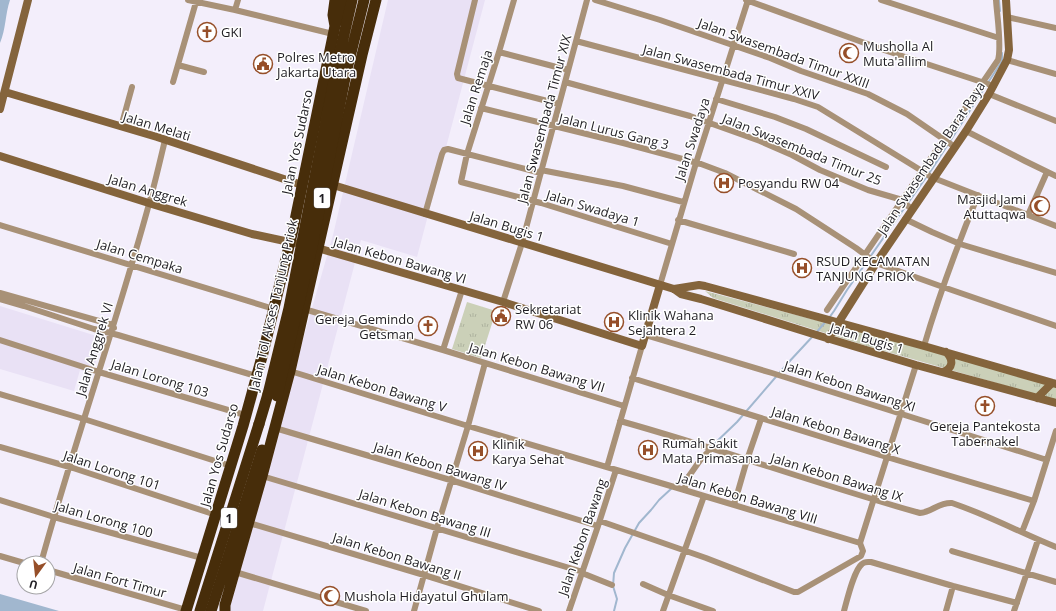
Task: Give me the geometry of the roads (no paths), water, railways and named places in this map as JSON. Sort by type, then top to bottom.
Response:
[{"type":"highway","name":"Jalan Yos Sudarso","points":[[186,611],[231,466],[274,309],[290,242],[334,30],[335,0]]},
{"type":"highway","points":[[334,30],[345,0]]},
{"type":"highway","name":"Jalan Tol Akses Tanjung Priok","points":[[200,611],[268,394],[289,308],[337,65],[352,0]]},
{"type":"highway","name":"Jalan Tol Akses Tanjung Priok","points":[[210,611],[269,427],[277,396],[312,247],[346,74],[364,0]]},
{"type":"highway","name":"1","points":[[223,609],[249,523],[290,371],[376,0]]},
{"type":"highway","points":[[324,78],[331,89],[339,92],[347,92],[355,87]]},
{"type":"highway","points":[[318,108],[328,104],[338,105],[343,108],[349,116]]},
{"type":"highway","points":[[280,282],[286,276],[295,275],[304,279],[309,289]]},
{"type":"highway","points":[[210,611],[250,458],[244,435],[244,420]]},
{"type":"highway","points":[[210,535],[214,560],[219,573]]},
{"type":"street","points":[[0,109],[28,0]]},
{"type":"street","points":[[188,0],[334,30]]},
{"type":"street","points":[[235,10],[238,0]]},
{"type":"street","points":[[475,0],[457,76],[458,78],[559,104]]},
{"type":"street","name":"Jalan Remaja","points":[[461,182],[467,154],[514,0]]},
{"type":"street","name":"Jalan Swasembada Timur XIX","points":[[522,243],[587,0]]},
{"type":"street","name":"Jalan Swasembada Timur XXIII","points":[[595,0],[660,20],[868,94],[907,114],[954,147]]},
{"type":"street","points":[[747,0],[877,47],[993,86]]},
{"type":"street","name":"Jalan Swadaya","points":[[660,285],[678,220],[747,0]]},
{"type":"street","points":[[881,0],[999,38]]},
{"type":"street","points":[[827,310],[924,172],[944,139],[998,60],[999,38],[996,0]]},
{"type":"street","name":"Jalan Swasembada Barat Raya","points":[[826,338],[911,208],[966,131],[989,94],[1007,60],[1009,50],[1006,0]]},
{"type":"street","points":[[173,82],[196,2]]},
{"type":"street","points":[[1007,18],[1056,28]]},
{"type":"street","name":"Jalan Swasembada Timur XXIV","points":[[576,41],[818,106],[932,178],[1056,226]]},
{"type":"street","points":[[499,52],[568,70]]},
{"type":"street","points":[[1007,60],[1056,74]]},
{"type":"street","points":[[178,65],[204,72]]},
{"type":"street","name":"Jalan Swasembada Timur 25","points":[[565,82],[690,116],[760,141],[792,155],[820,170],[868,190],[899,199],[911,208]]},
{"type":"street","points":[[121,127],[132,87]]},
{"type":"street","name":"Jalan Melati","points":[[5,92],[165,140],[302,185]]},
{"type":"street","points":[[989,94],[1056,121]]},
{"type":"street","points":[[716,99],[794,124],[886,167]]},
{"type":"street","name":"Jalan Lurus Gang 3","points":[[481,108],[623,143],[696,163],[725,173],[796,209],[875,262],[1056,326]]},
{"type":"street","points":[[966,131],[1056,176]]},
{"type":"street","name":"Jalan Anggrek VI","points":[[43,555],[150,203],[165,140]]},
{"type":"street","points":[[425,214],[442,154],[444,150],[448,149],[541,171],[623,186],[684,202]]},
{"type":"street","name":"Jalan Anggrek","points":[[0,156],[252,234],[290,242]]},
{"type":"street","points":[[1028,215],[1047,172]]},
{"type":"street","name":"Jalan Swadaya 1","points":[[461,182],[541,203],[672,244]]},
{"type":"street","name":"Jalan Bugis 1","points":[[333,185],[674,289],[681,294],[826,338],[916,365],[1056,403]]},
{"type":"street","points":[[924,346],[943,287],[978,195]]},
{"type":"street","points":[[905,219],[960,244],[1056,272]]},
{"type":"street","points":[[678,220],[794,254]]},
{"type":"street","name":"Jalan Cempaka","points":[[0,225],[274,309]]},
{"type":"street","name":"Jalan Kebon Bawang VI","points":[[290,242],[318,248],[503,302],[642,346]]},
{"type":"street","points":[[503,302],[522,243]]},
{"type":"street","points":[[607,467],[660,285]]},
{"type":"street","name":"Jalan Bugis 1","points":[[674,289],[699,285],[708,287],[818,316],[1054,383]]},
{"type":"street","points":[[701,299],[701,290],[708,287]]},
{"type":"street","points":[[443,350],[462,290]]},
{"type":"street","points":[[0,293],[113,325],[118,336]]},
{"type":"street","points":[[0,299],[110,334],[256,376]]},
{"type":"street","name":"Jalan Kebon Bawang VII","points":[[304,309],[624,406]]},
{"type":"street","name":"Jalan Kebon Bawang XI","points":[[645,335],[785,377],[1047,460]]},
{"type":"street","name":"Jalan Lorong 103","points":[[0,340],[244,420]]},
{"type":"street","points":[[943,372],[948,370],[952,361],[946,352]]},
{"type":"street","points":[[414,611],[485,363]]},
{"type":"street","points":[[860,543],[916,365]]},
{"type":"street","name":"Jalan Kebon Bawang V","points":[[290,371],[607,467]]},
{"type":"street","name":"Jalan Kebon Bawang X","points":[[632,378],[761,419],[1034,501]]},
{"type":"street","points":[[1037,398],[1054,383]]},
{"type":"street","points":[[0,394],[231,466]]},
{"type":"street","points":[[734,505],[761,419]]},
{"type":"street","name":"Jalan Kebon Bawang IX","points":[[620,420],[874,500],[920,513],[924,513],[946,502],[952,503],[1056,547]]},
{"type":"street","name":"Jalan Kebon Bawang IV","points":[[275,428],[452,481],[631,531],[794,592],[798,592],[861,556],[863,551],[860,543]]},
{"type":"street","points":[[1022,532],[1047,460],[1053,451],[1056,431]]},
{"type":"street","name":"Jalan Lorong 101","points":[[0,447],[70,467],[216,515]]},
{"type":"street","points":[[683,489],[688,476],[701,458],[711,448]]},
{"type":"street","name":"Jalan Kebon Bawang VIII","points":[[607,467],[860,543]]},
{"type":"street","name":"Jalan Kebon Bawang","points":[[569,611],[616,470]]},
{"type":"street","name":"Jalan Kebon Bawang III","points":[[262,476],[582,572],[612,585]]},
{"type":"street","points":[[663,611],[704,496]]},
{"type":"street","name":"Jalan Lorong 100","points":[[0,500],[54,517],[202,558]]},
{"type":"street","name":"Jalan Kebon Bawang II","points":[[249,523],[539,611]]},
{"type":"street","points":[[1015,611],[1038,540]]},
{"type":"street","points":[[952,551],[1056,582]]},
{"type":"street","points":[[0,556],[16,561]]},
{"type":"street","points":[[844,611],[857,571],[862,563],[865,562],[871,562],[1017,603]]},
{"type":"street","name":"Jalan Fort Timur","points":[[56,572],[186,611]]},
{"type":"street","points":[[235,572],[366,611]]},
{"type":"street","points":[[643,584],[668,595],[713,611]]},
{"type":"street","points":[[946,611],[953,586]]},
{"type":"water","points":[[0,0],[10,0],[0,43]]},
{"type":"water","points":[[0,594],[59,611],[0,611]]},
{"type":"waterway","points":[[999,0],[1000,11]]},
{"type":"waterway","points":[[829,318],[932,169],[1002,61],[1002,53]]},
{"type":"waterway","points":[[816,333],[826,321]]},
{"type":"waterway","points":[[712,446],[737,422],[813,336]]},
{"type":"waterway","points":[[676,486],[687,475]]},
{"type":"waterway","points":[[614,611],[617,599],[613,586],[614,573],[625,548],[639,523],[659,500],[672,488]]},
{"type":"place","name":"GKI","points":[[207,32]]},
{"type":"place","name":"Musholla Al Muta'allim","points":[[849,53]]},
{"type":"place","name":"Polres Metro Jakarta Utara","points":[[263,64]]},
{"type":"place","name":"Posyandu RW 04","points":[[724,183]]},
{"type":"place","name":"Masjid Jami Atuttaqwa","points":[[1040,206]]},
{"type":"place","name":"RSUD KECAMATAN TANJUNG PRIOK","points":[[802,268]]},
{"type":"place","name":"Sekretariat RW 06","points":[[501,316]]},
{"type":"place","name":"Klinik Wahana Sejahtera 2","points":[[614,322]]},
{"type":"place","name":"Gereja Gemindo Getsman","points":[[428,326]]},
{"type":"place","name":"Gereja Pantekosta Tabernakel","points":[[985,406]]},
{"type":"place","name":"Rumah Sakit Mata Primasana","points":[[648,450]]},
{"type":"place","name":"Klinik Karya Sehat","points":[[478,451]]},
{"type":"place","name":"Mushola Hidayatul Ghulam","points":[[330,596]]}]
